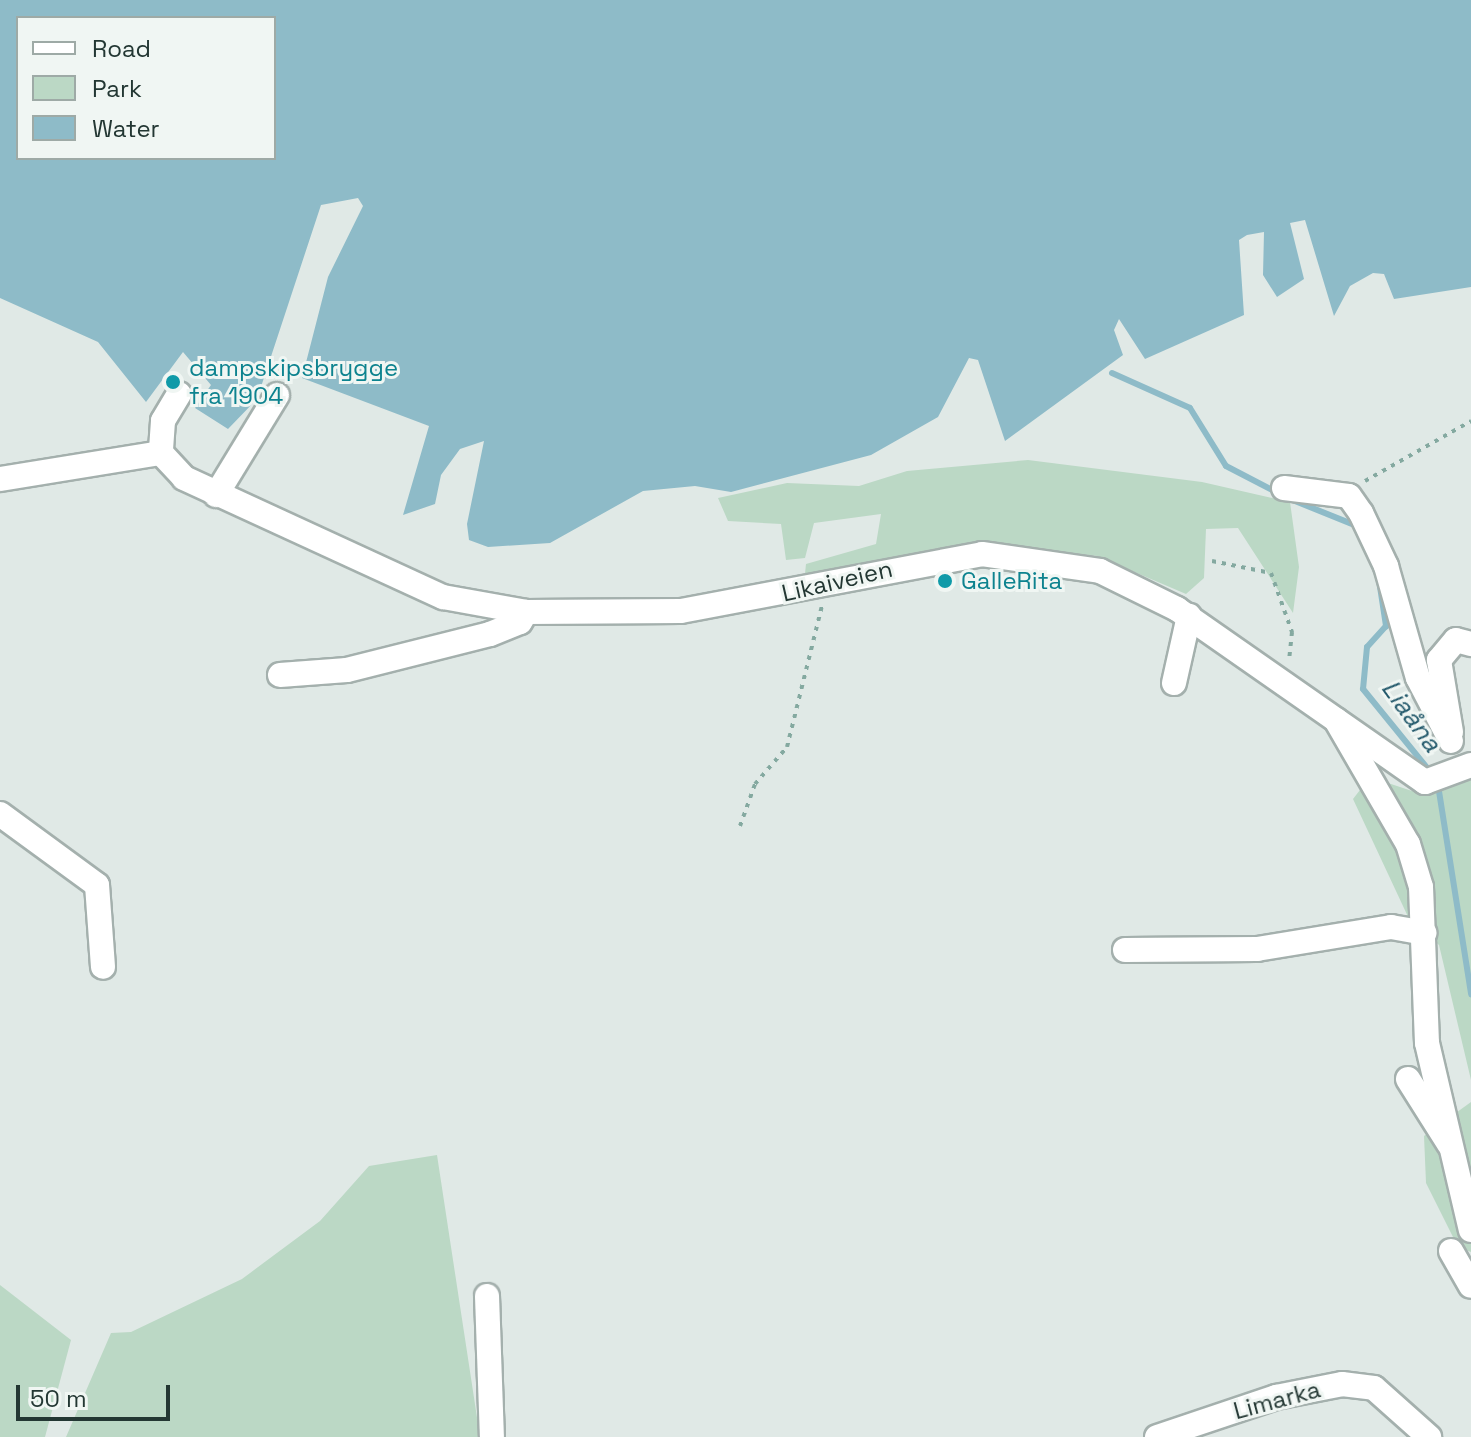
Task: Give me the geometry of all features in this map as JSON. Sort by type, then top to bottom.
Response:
[{"type":"street","points":[[0,479],[161,453],[163,421],[179,394]]},
{"type":"street","points":[[216,495],[277,395]]},
{"type":"street","name":"Likaiveien","points":[[161,453],[184,478],[399,581],[526,612],[681,611],[821,587],[982,554],[1100,571],[1189,616],[1278,674],[1336,720],[1408,844],[1424,933],[1427,1043],[1471,1230]]},
{"type":"street","points":[[1284,488],[1349,496],[1376,539],[1418,678],[1463,768],[1425,782],[1336,720]]},
{"type":"street","points":[[280,675],[347,670],[476,638],[514,626],[526,612]]},
{"type":"street","points":[[1174,683],[1189,616]]},
{"type":"street","points":[[1451,741],[1439,660],[1456,640],[1471,644]]},
{"type":"street","points":[[0,814],[97,885],[103,967]]},
{"type":"street","points":[[1125,950],[1257,949],[1391,927],[1424,933]]},
{"type":"street","points":[[1408,1079],[1450,1146]]},
{"type":"street","points":[[1451,1251],[1471,1286]]},
{"type":"street","points":[[487,1296],[492,1437]]},
{"type":"street","name":"Limarka","points":[[1157,1437],[1276,1397],[1342,1384],[1374,1388],[1429,1437]]},
{"type":"path","points":[[1349,496],[1471,421]]},
{"type":"path","points":[[1212,561],[1271,573],[1292,632],[1289,660],[1278,674]]},
{"type":"path","points":[[740,826],[755,784],[787,747],[819,633],[821,587]]},
{"type":"green space","points":[[1028,460],[1202,482],[1290,502],[1299,567],[1293,613],[1238,528],[1206,529],[1204,578],[1186,594],[1097,556],[1006,545],[939,548],[804,583],[806,564],[876,544],[881,514],[814,523],[805,558],[786,560],[781,524],[728,521],[718,498],[787,483],[859,486],[907,471]]},
{"type":"green space","points":[[1471,774],[1471,1080],[1439,945],[1410,921],[1353,799],[1370,777],[1412,791]]},
{"type":"green space","points":[[1471,1102],[1471,1252],[1458,1247],[1426,1183],[1424,1136]]},
{"type":"green space","points":[[437,1155],[480,1437],[66,1437],[111,1333],[131,1332],[242,1279],[320,1221],[369,1166]]},
{"type":"green space","points":[[0,1285],[71,1340],[45,1437],[0,1437]]},
{"type":"water","points":[[0,0],[1471,0],[1471,287],[1394,299],[1384,274],[1373,273],[1350,286],[1334,316],[1305,220],[1290,223],[1304,279],[1277,297],[1263,275],[1264,232],[1247,235],[1239,240],[1244,315],[1145,359],[1119,319],[1114,330],[1123,355],[1005,441],[978,360],[969,358],[938,417],[871,455],[731,492],[695,486],[643,491],[550,543],[488,547],[469,540],[467,524],[484,441],[460,449],[441,475],[435,504],[403,515],[429,426],[302,378],[328,277],[363,206],[358,198],[321,205],[257,399],[228,429],[195,408],[211,385],[183,352],[146,402],[98,342],[0,298]]},
{"type":"waterway","name":"Liaåna","points":[[1112,373],[1190,408],[1226,466],[1276,492]]},
{"type":"waterway","name":"Liaåna","points":[[1290,499],[1357,526]]},
{"type":"waterway","name":"Liaåna","points":[[1379,580],[1386,626],[1367,647],[1363,689],[1433,775]]},
{"type":"waterway","name":"Liaåna","points":[[1438,785],[1471,994]]},
{"type":"place","name":"dampskipsbrygge fra 1904","points":[[173,382]]},
{"type":"place","name":"GalleRita","points":[[945,581]]}]
